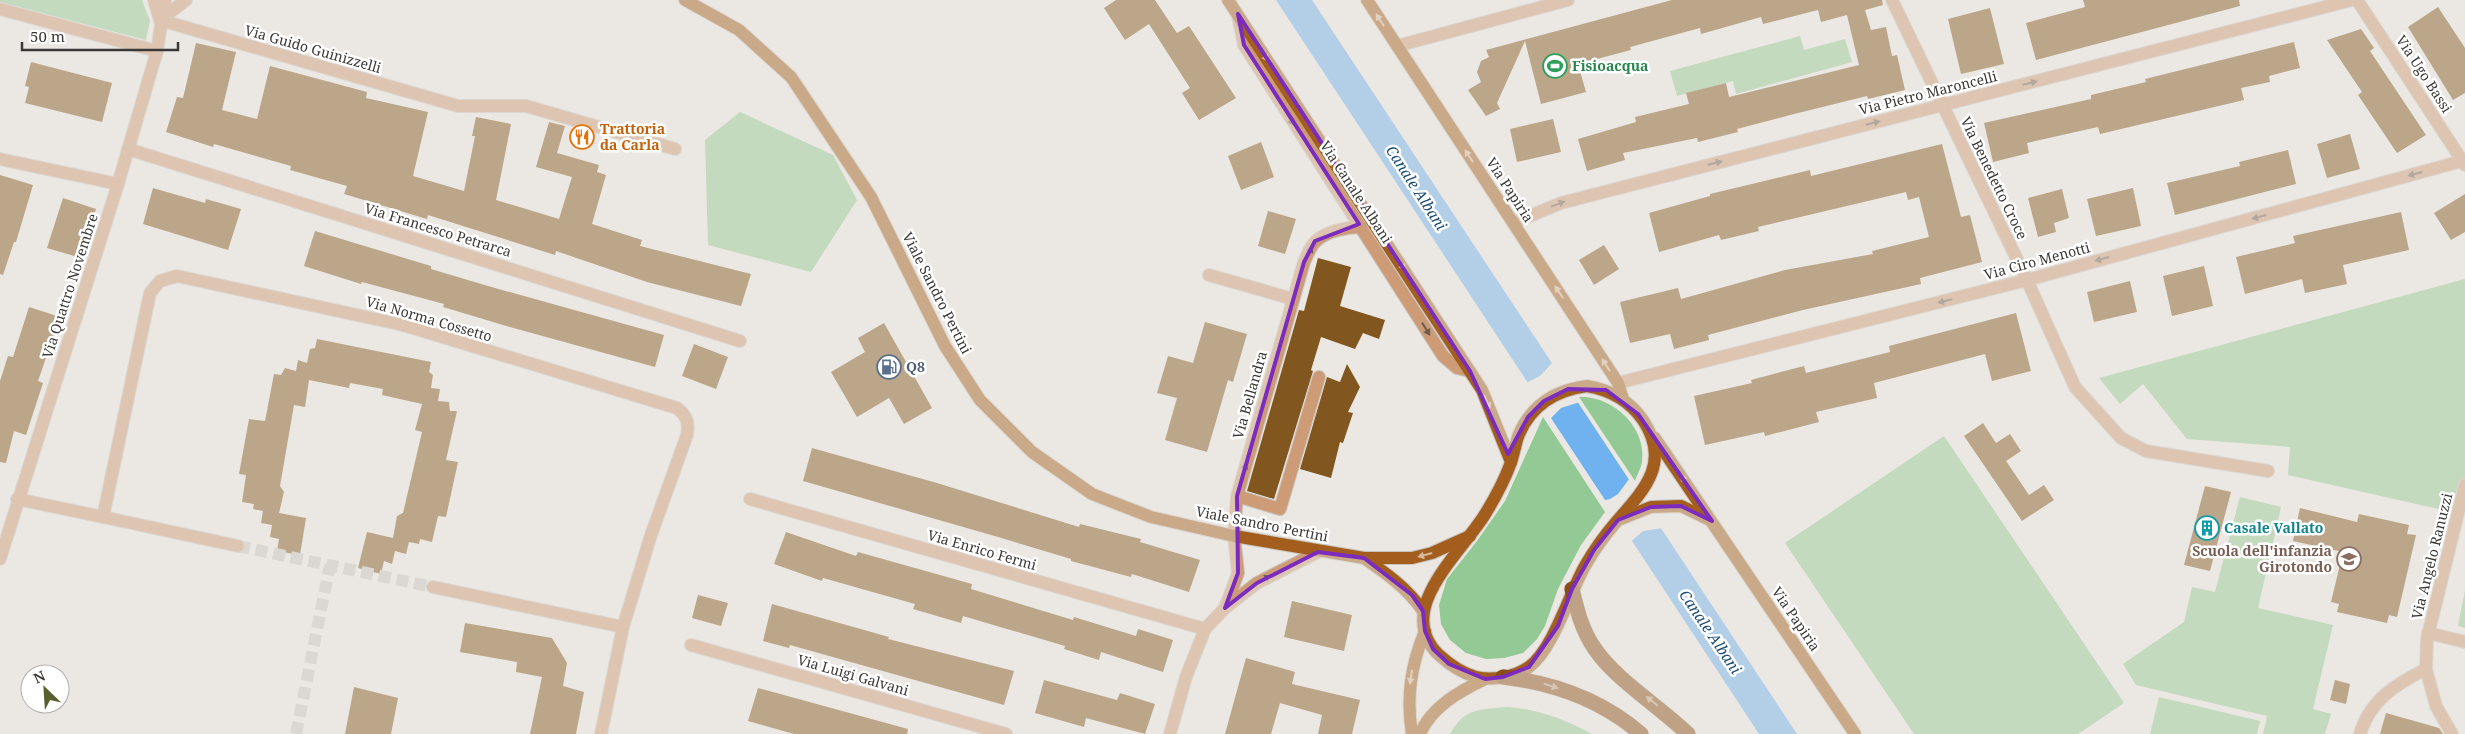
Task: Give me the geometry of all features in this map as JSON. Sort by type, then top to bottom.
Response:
[{"type":"highway","points":[[1572,588],[1580,619],[1594,649],[1617,673],[1666,713],[1688,734]]},
{"type":"highway","points":[[1504,677],[1538,682],[1581,696],[1623,720],[1641,734]]},
{"type":"main road","name":"Viale Sandro Pertini","points":[[685,0],[739,30],[791,77],[871,196],[945,346],[980,400],[1032,452],[1092,494],[1151,517],[1234,536],[1318,552],[1364,558],[1412,558],[1432,553],[1470,536]]},
{"type":"main road","name":"Via Canale Albani","points":[[1228,0],[1482,390],[1511,462]]},
{"type":"main road","name":"Via Papiria","points":[[1367,0],[1618,383],[1623,399],[1638,414],[1652,434],[1855,734]]},
{"type":"main road","points":[[1623,399],[1606,390],[1587,386],[1568,388],[1544,401],[1528,417],[1519,435],[1511,462],[1486,513],[1437,579],[1427,597],[1423,611],[1424,631],[1432,648],[1449,664],[1464,674],[1485,679],[1504,677],[1529,667],[1542,652],[1558,626],[1572,588],[1594,550],[1639,497],[1648,483],[1655,454],[1652,434]]},
{"type":"main road","points":[[1618,520],[1651,507],[1681,506],[1712,521]]},
{"type":"main road","name":"Viale Sandro Pertini","points":[[1364,558],[1399,583],[1412,595],[1423,611]]},
{"type":"main road","points":[[1412,734],[1409,716],[1409,691],[1414,658],[1424,631]]},
{"type":"main road","points":[[1420,734],[1435,711],[1462,690],[1485,679]]},
{"type":"street","points":[[154,0],[160,20],[186,0]]},
{"type":"street","name":"Via Quattro Novembre","points":[[0,558],[17,499],[118,184],[156,50],[160,20],[166,0]]},
{"type":"street","points":[[1397,46],[1568,0]]},
{"type":"street","name":"Via Benedetto Croce","points":[[1892,0],[2027,280],[2075,387],[2120,438],[2146,451],[2268,470]]},
{"type":"street","name":"Via Pietro Maroncelli","points":[[1513,223],[1561,203],[2352,0]]},
{"type":"street","name":"Via Ugo Bassi","points":[[2357,0],[2464,163]]},
{"type":"street","points":[[0,10],[156,50]]},
{"type":"street","name":"Via Canale Albani","points":[[1238,14],[1244,45],[1443,356],[1457,368],[1470,371]]},
{"type":"street","name":"Via Guido Guinizzelli","points":[[160,20],[458,106],[526,106],[675,149]]},
{"type":"street","name":"Via Francesco Petrarca","points":[[128,149],[740,340]]},
{"type":"street","points":[[0,159],[118,184]]},
{"type":"street","name":"Via Ciro Menotti","points":[[1618,383],[2027,280],[2464,163]]},
{"type":"street","name":"Via Bellandra","points":[[1225,608],[1238,573],[1234,536],[1237,496],[1304,262],[1315,241],[1326,235],[1349,228],[1361,227]]},
{"type":"street","points":[[1209,275],[1293,299]]},
{"type":"street","name":"Via Norma Cossetto","points":[[103,517],[150,293],[160,281],[177,276],[331,308],[422,331],[677,408],[686,415],[688,424],[687,435],[660,510],[623,627],[601,734]]},
{"type":"street","points":[[1237,496],[1280,509],[1319,377]]},
{"type":"street","name":"Via Angelo Ranuzzi","points":[[2452,734],[2436,706],[2426,670],[2428,633],[2465,485]]},
{"type":"street","points":[[17,499],[238,546]]},
{"type":"street","name":"Via Enrico Fermi","points":[[750,499],[1205,629]]},
{"type":"street","name":"Via Bellandra","points":[[1170,734],[1186,677],[1205,629],[1225,608],[1257,583],[1318,552]]},
{"type":"street","points":[[433,587],[623,627]]},
{"type":"street","name":"Via Angelo Ranuzzi","points":[[2428,633],[2465,642]]},
{"type":"street","name":"Via Luigi Galvani","points":[[691,645],[1006,734]]},
{"type":"street","points":[[2360,734],[2376,701],[2405,680],[2426,670]]},
{"type":"highlighted area","points":[[1238,14],[1470,371],[1508,454],[1528,417],[1544,401],[1568,389],[1606,390],[1638,414],[1712,521],[1681,506],[1651,507],[1618,520],[1594,550],[1572,589],[1558,626],[1529,667],[1503,677],[1485,679],[1449,664],[1433,649],[1425,631],[1423,611],[1412,595],[1364,558],[1318,552],[1257,583],[1225,608],[1238,573],[1237,496],[1304,262],[1315,241],[1359,224],[1244,45]]},
{"type":"green space","points":[[0,0],[142,0],[150,21],[146,40],[0,2]]},
{"type":"green space","points":[[1800,36],[1804,50],[1845,39],[1852,62],[1736,94],[1733,81],[1677,96],[1670,71]]},
{"type":"green space","points":[[740,112],[833,155],[857,200],[811,272],[708,245],[705,140]]},
{"type":"green space","points":[[2465,279],[2465,515],[2288,475],[2290,447],[2187,439],[2143,384],[2120,404],[2099,378]]},
{"type":"green space","points":[[1579,397],[1603,401],[1615,407],[1633,426],[1639,437],[1642,449],[1642,462],[1635,481]]},
{"type":"green space","points":[[1543,417],[1605,512],[1581,545],[1558,589],[1545,626],[1537,639],[1523,653],[1504,658],[1486,659],[1466,653],[1450,640],[1441,624],[1439,605],[1447,579],[1505,501]]},
{"type":"green space","points":[[1944,436],[2124,703],[2078,734],[1914,734],[1785,543]]},
{"type":"green space","points":[[2240,497],[2281,507],[2258,608],[2333,625],[2313,709],[2331,714],[2325,734],[2263,734],[2267,716],[2136,685],[2123,664],[2184,622],[2192,587],[2215,592]]},
{"type":"green space","points":[[2465,590],[2465,628],[2458,626]]},
{"type":"green space","points":[[2159,697],[2260,721],[2257,734],[2150,734]]},
{"type":"green space","points":[[1508,707],[1531,710],[1552,716],[1592,734],[1450,734],[1455,725],[1467,715],[1490,708]]},
{"type":"water","name":"Canale Albani","points":[[1276,0],[1312,0],[1797,734],[1759,734]]},
{"type":"pier","points":[[1553,362],[1580,402],[1561,408],[1548,421],[1524,384],[1540,376]]},
{"type":"pier","points":[[1630,478],[1663,528],[1643,531],[1629,543],[1602,501],[1618,494]]},
{"type":"building","points":[[1116,0],[1155,0],[1177,33],[1189,26],[1236,98],[1199,120],[1182,93],[1190,88],[1149,24],[1125,40],[1104,8]]},
{"type":"building","points":[[1672,0],[1882,0],[1883,5],[1865,10],[1871,30],[1886,27],[1892,56],[1897,55],[1905,90],[1868,99],[1867,96],[1794,114],[1737,129],[1738,132],[1698,142],[1697,138],[1623,153],[1625,160],[1587,171],[1578,139],[1636,122],[1635,117],[1689,104],[1686,93],[1726,83],[1729,97],[1859,65],[1847,15],[1821,22],[1818,10],[1763,24],[1761,17],[1701,34],[1700,28],[1630,47],[1631,50],[1578,64],[1586,92],[1541,104],[1525,41],[1497,103],[1500,109],[1486,116],[1468,90],[1481,82],[1477,72],[1481,61],[1489,57],[1486,50]]},
{"type":"building","points":[[2083,0],[2239,0],[2240,6],[2036,60],[2026,23],[2085,7]]},
{"type":"building","points":[[2438,7],[2465,48],[2465,93],[2453,100],[2408,27]]},
{"type":"building","points":[[1990,8],[2004,64],[1961,74],[1948,19]]},
{"type":"building","points":[[2361,29],[2374,48],[2370,51],[2426,135],[2397,153],[2358,95],[2362,92],[2327,40]]},
{"type":"building","points":[[2294,42],[2300,68],[2269,76],[2270,82],[2241,88],[2244,100],[2100,134],[2098,127],[2027,143],[2029,153],[1993,162],[1984,123],[2091,99],[2091,95],[2146,82],[2145,79]]},
{"type":"building","points":[[196,43],[236,52],[222,110],[257,119],[270,66],[367,92],[366,98],[428,112],[413,176],[464,191],[475,136],[472,136],[476,117],[511,124],[496,200],[559,219],[572,177],[536,167],[549,122],[565,126],[557,153],[599,165],[597,172],[606,175],[592,224],[642,240],[640,246],[751,274],[741,306],[647,282],[556,251],[555,255],[428,215],[427,219],[344,194],[347,186],[290,170],[291,166],[214,144],[213,147],[166,132],[177,97],[183,98]]},
{"type":"building","points":[[31,62],[112,83],[102,122],[25,103],[29,87],[25,86]]},
{"type":"building","points":[[1553,119],[1561,152],[1517,162],[1510,129]]},
{"type":"building","points":[[2350,134],[2360,169],[2327,178],[2317,144]]},
{"type":"building","points":[[1261,142],[1274,177],[1241,190],[1228,156]]},
{"type":"building","points":[[1942,144],[1961,217],[1970,215],[1982,262],[1920,278],[1921,284],[1803,310],[1708,335],[1709,340],[1674,349],[1670,334],[1630,343],[1620,302],[1678,288],[1681,299],[1785,270],[1873,254],[1872,251],[1929,237],[1919,197],[1908,200],[1906,192],[1758,227],[1759,231],[1721,240],[1719,235],[1659,252],[1649,213],[1710,196],[1710,194],[1810,170],[1811,176]]},
{"type":"building","points":[[2288,150],[2296,184],[2175,215],[2167,183],[2240,166],[2239,162]]},
{"type":"building","points":[[0,175],[33,185],[16,242],[14,242],[3,275],[0,274]]},
{"type":"building","points":[[153,188],[205,203],[206,199],[241,209],[228,250],[143,224]]},
{"type":"building","points":[[2133,188],[2141,226],[2096,236],[2087,199]]},
{"type":"building","points":[[2062,189],[2069,218],[2054,223],[2056,232],[2038,237],[2028,198]]},
{"type":"building","points":[[2465,194],[2465,232],[2451,240],[2434,213]]},
{"type":"building","points":[[63,198],[96,209],[81,258],[47,248]]},
{"type":"building","points":[[1268,211],[1296,219],[1285,254],[1258,246]]},
{"type":"building","points":[[2401,212],[2409,250],[2343,265],[2347,284],[2305,293],[2302,279],[2245,294],[2236,257],[2295,243],[2293,236]]},
{"type":"building","points":[[315,231],[431,266],[431,269],[488,286],[664,335],[655,367],[503,325],[443,307],[444,304],[362,282],[361,284],[304,266]]},
{"type":"building","points":[[1604,245],[1619,269],[1594,285],[1579,260]]},
{"type":"building","points":[[1318,258],[1351,267],[1340,306],[1385,320],[1379,339],[1363,333],[1355,349],[1321,337],[1311,370],[1313,371],[1274,499],[1247,491],[1299,310],[1304,311]]},
{"type":"building","points":[[2204,266],[2213,306],[2172,316],[2163,276]]},
{"type":"building","points":[[2130,281],[2137,312],[2094,322],[2087,292]]},
{"type":"building","points":[[29,307],[60,317],[38,381],[43,383],[26,435],[14,431],[6,463],[0,462],[0,381],[8,356],[13,357]]},
{"type":"building","points":[[2016,313],[2031,371],[1992,381],[1985,354],[1874,383],[1877,398],[1816,412],[1819,422],[1765,436],[1764,432],[1705,445],[1694,396],[1752,383],[1751,380],[1804,366],[1806,373],[1890,352],[1889,346]]},
{"type":"building","points":[[1205,322],[1247,334],[1233,382],[1228,380],[1207,452],[1165,440],[1177,398],[1157,393],[1168,356],[1193,363]]},
{"type":"building","points":[[884,323],[932,408],[904,424],[889,398],[857,417],[831,372],[865,352],[858,338]]},
{"type":"building","points":[[317,339],[431,362],[429,372],[433,375],[431,388],[440,389],[438,401],[449,402],[450,411],[457,411],[446,460],[458,462],[446,517],[438,516],[432,542],[420,539],[419,544],[409,542],[406,554],[395,551],[392,564],[384,561],[381,574],[358,568],[367,532],[393,538],[397,516],[403,513],[422,432],[415,430],[422,404],[382,395],[383,389],[350,383],[349,388],[309,380],[305,407],[294,405],[280,486],[284,492],[279,513],[306,518],[300,555],[277,551],[279,539],[270,537],[272,525],[261,523],[263,511],[253,509],[254,504],[242,502],[246,475],[239,474],[249,419],[265,421],[274,374],[281,375],[285,368],[296,371],[298,360],[307,363],[310,349],[315,348]]},
{"type":"building","points":[[694,344],[728,357],[716,389],[682,376]]},
{"type":"building","points":[[1347,364],[1360,387],[1348,412],[1353,413],[1343,443],[1340,442],[1331,478],[1300,469],[1327,377],[1340,382]]},
{"type":"building","points":[[1983,423],[1996,443],[2010,434],[2021,451],[2006,461],[2029,495],[2044,485],[2054,500],[2022,521],[1964,436]]},
{"type":"building","points":[[812,448],[937,483],[1079,527],[1080,524],[1141,539],[1140,542],[1200,560],[1189,592],[1132,574],[1131,577],[1071,561],[1071,559],[998,537],[803,481]]},
{"type":"building","name":"Casale Vallato","points":[[2205,486],[2231,492],[2210,571],[2184,565]]},
{"type":"building","points":[[2300,508],[2357,522],[2359,514],[2409,525],[2407,534],[2416,535],[2397,617],[2389,615],[2387,623],[2337,612],[2339,604],[2331,602],[2343,552],[2293,541]]},
{"type":"building","points":[[786,532],[856,556],[858,552],[972,584],[971,589],[1073,620],[1074,617],[1136,636],[1138,629],[1173,640],[1163,672],[1101,652],[1099,660],[1064,649],[1065,646],[963,616],[961,623],[913,609],[915,604],[823,578],[822,581],[774,564]]},
{"type":"building","points":[[698,595],[728,603],[721,626],[692,618]]},
{"type":"building","points":[[1292,601],[1352,615],[1344,651],[1284,637]]},
{"type":"building","points":[[772,604],[889,637],[888,639],[1014,671],[1004,705],[790,645],[789,648],[763,641]]},
{"type":"building","points":[[465,623],[552,638],[567,663],[563,686],[584,692],[576,734],[530,734],[542,677],[516,672],[517,662],[460,652]]},
{"type":"building","points":[[1246,658],[1295,672],[1292,684],[1360,700],[1352,734],[1318,734],[1322,715],[1280,703],[1271,734],[1225,734]]},
{"type":"building","points":[[1044,680],[1117,700],[1120,693],[1155,704],[1145,734],[1086,718],[1084,727],[1035,713]]},
{"type":"building","points":[[2335,680],[2350,684],[2346,704],[2330,700]]},
{"type":"building","points":[[354,687],[398,698],[391,734],[345,734]]},
{"type":"building","points":[[758,688],[908,729],[907,734],[794,734],[748,721]]},
{"type":"building","points":[[2386,713],[2439,728],[2443,734],[2380,734]]},
{"type":"tunnel","points":[[238,546],[433,587]]},
{"type":"tunnel","points":[[296,734],[330,565]]},
{"type":"place","name":"Fisioacqua","points":[[1555,66]]},
{"type":"place","name":"Trattoria da Carla","points":[[582,137]]},
{"type":"place","name":"Q8","points":[[889,367]]},
{"type":"place","name":"Casale Vallato","points":[[2207,528]]},
{"type":"place","name":"Scuola dell'infanzia Girotondo","points":[[2349,559]]}]
